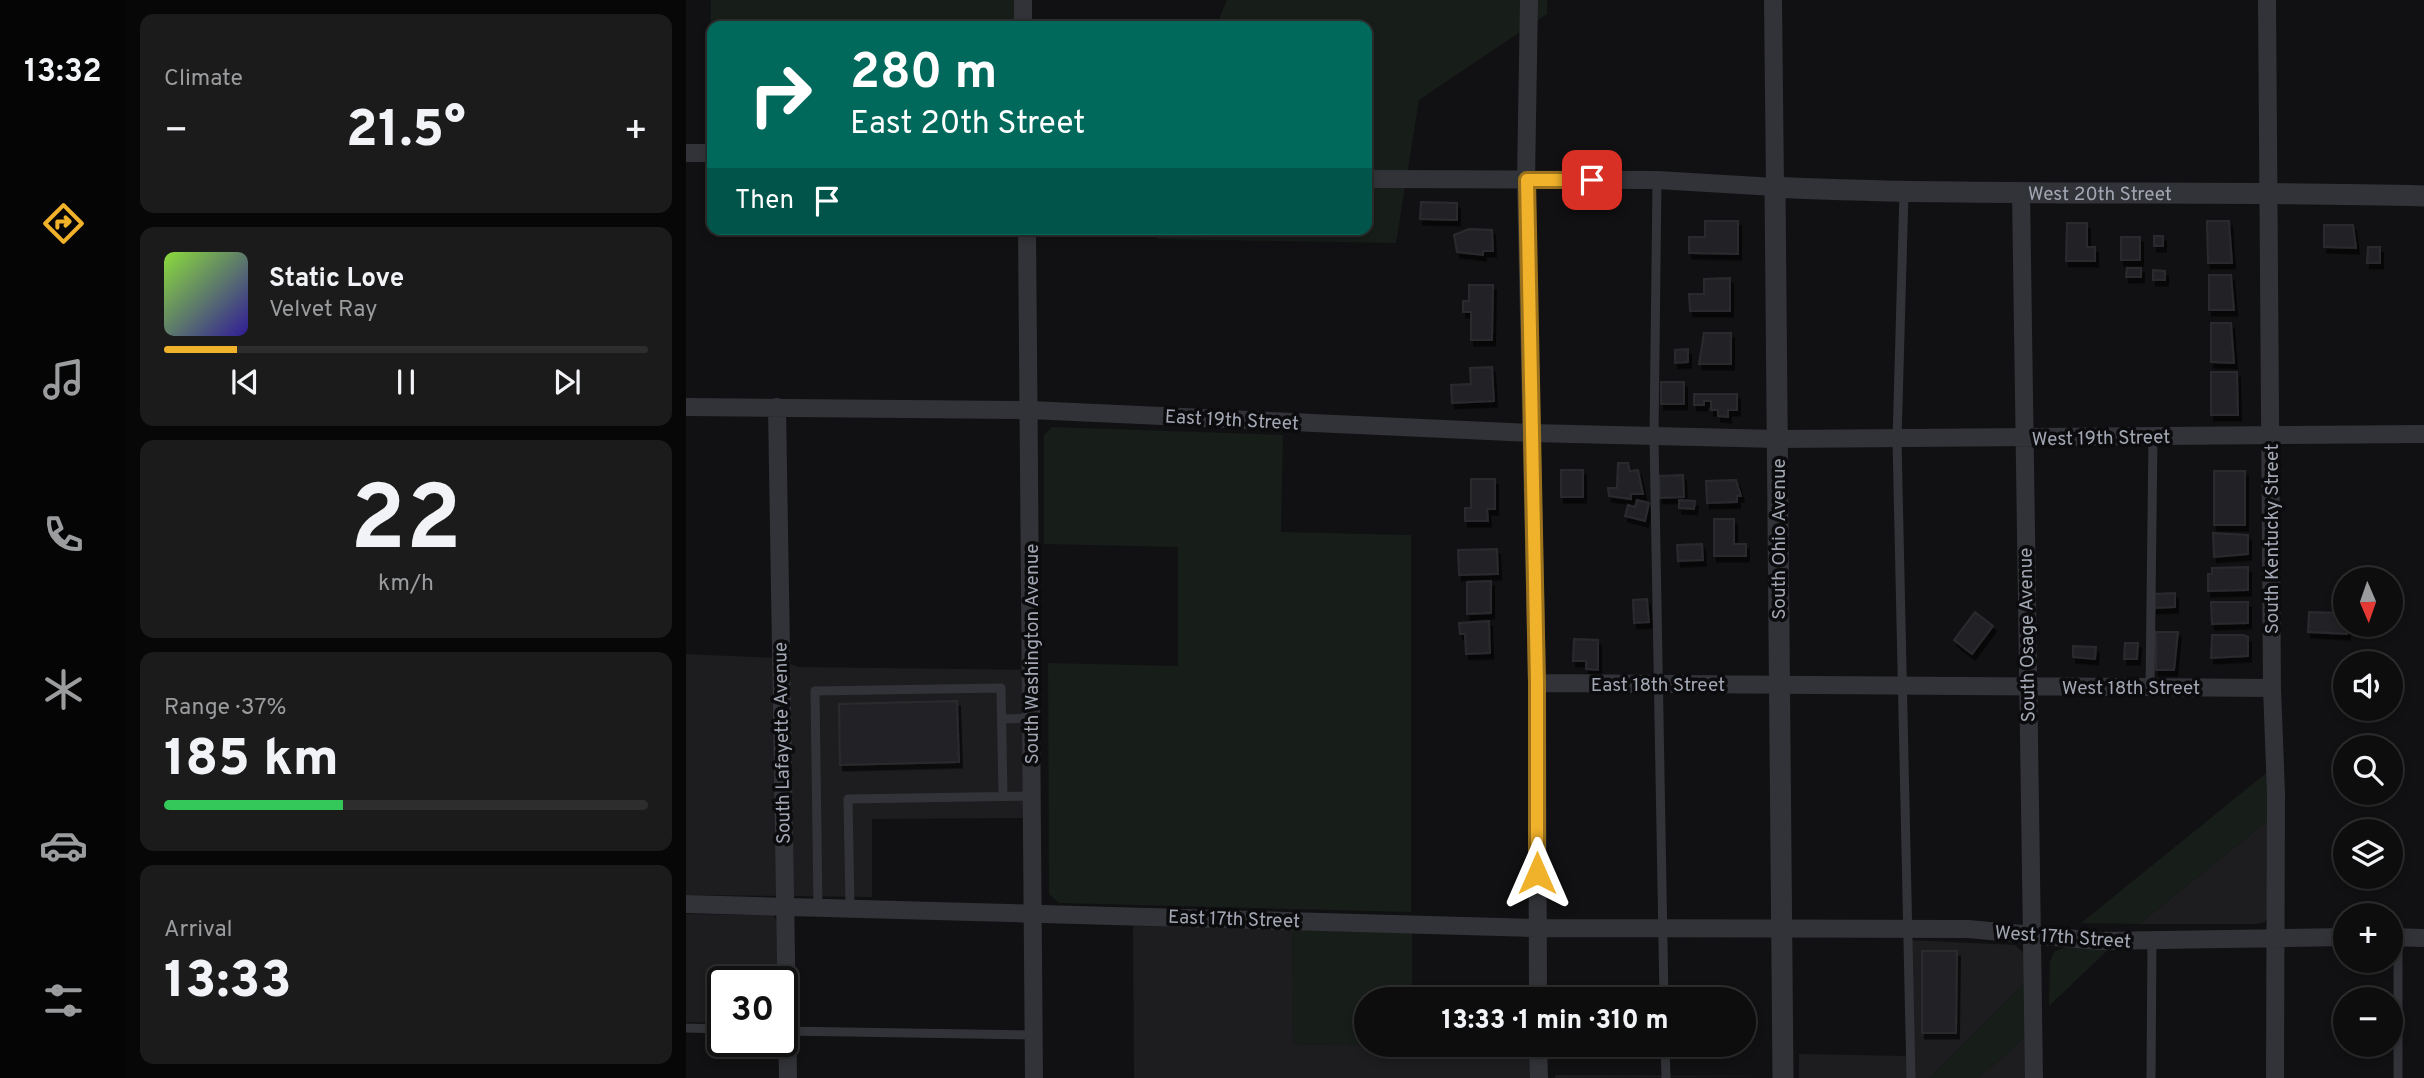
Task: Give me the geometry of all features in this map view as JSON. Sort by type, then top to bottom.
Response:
[{"type":"street","points":[[1023,0],[1024,21]]},
{"type":"street","points":[[1529,0],[1527,180],[1537,683],[1538,987]]},
{"type":"street","name":"South Ohio Avenue","points":[[1773,0],[1783,1078]]},
{"type":"street","name":"South Kentucky Street","points":[[2267,0],[2272,688],[2276,793],[2275,1078]]},
{"type":"street","points":[[686,153],[707,153]]},
{"type":"street","points":[[1372,179],[1657,180],[1775,187]]},
{"type":"street","name":"West 20th Street","points":[[1775,187],[1904,193],[2268,191],[2424,196]]},
{"type":"street","name":"South Osage Avenue","points":[[2021,192],[2029,936],[2035,1000],[2034,1078]]},
{"type":"street","name":"South Washington Avenue","points":[[1027,235],[1034,1078]]},
{"type":"street","name":"East 19th Street","points":[[686,407],[1030,410],[1532,433],[1778,439]]},
{"type":"street","name":"South Lafayette Avenue","points":[[777,407],[785,966]]},
{"type":"street","name":"West 19th Street","points":[[1778,439],[2424,434]]},
{"type":"street","name":"East 18th Street","points":[[1537,683],[1780,685]]},
{"type":"street","name":"West 18th Street","points":[[1780,685],[2272,688]]},
{"type":"street","name":"East 17th Street","points":[[686,904],[1537,928],[1782,928]]},
{"type":"street","name":"West 17th Street","points":[[1782,928],[1969,929],[2099,941],[2333,937]]},
{"type":"street","points":[[2403,937],[2424,938]]},
{"type":"street","name":"South Lafayette Avenue","points":[[787,1057],[788,1078]]},
{"type":"street","points":[[1538,1057],[1539,1078]]},
{"type":"lane","points":[[1657,180],[1654,437],[1664,987]]},
{"type":"lane","points":[[1904,193],[1897,439],[1911,1078]]},
{"type":"lane","points":[[2150,688],[2153,436]]},
{"type":"lane","points":[[818,907],[815,691],[1001,688],[1003,796]]},
{"type":"lane","points":[[1002,719],[1031,719]]},
{"type":"lane","points":[[850,908],[848,799],[1032,796]]},
{"type":"lane","points":[[2151,1078],[2152,940]]},
{"type":"lane","points":[[2395,973],[2398,1078]]},
{"type":"lane","points":[[686,1028],[707,1029]]},
{"type":"lane","points":[[798,1031],[1034,1035]]},
{"type":"lane","points":[[1665,1057],[1666,1078]]},
{"type":"shaded area","points":[[711,0],[1023,0],[1023,21],[710,21]]},
{"type":"shaded area","points":[[1227,0],[1547,0],[1547,14],[1419,100],[1396,243],[1157,239],[1157,235],[1372,235],[1372,21],[1218,21]]},
{"type":"shaded area","points":[[1052,427],[1283,435],[1281,532],[1411,535],[1411,912],[1059,903],[1049,894],[1048,663],[1178,666],[1178,547],[1044,544],[1044,435]]},
{"type":"shaded area","points":[[686,654],[775,658],[798,667],[1029,670],[1030,818],[872,819],[872,897],[686,895]]},
{"type":"shaded area","points":[[2270,770],[2272,817],[2139,924],[2081,923]]},
{"type":"shaded area","points":[[2272,817],[2270,912],[2265,922],[2139,924]]},
{"type":"shaded area","points":[[686,914],[773,915],[779,924],[780,966],[707,966],[707,1023],[686,1022]]},
{"type":"shaded area","points":[[1133,926],[1292,928],[1294,1044],[1354,1045],[1354,1057],[1536,1057],[1536,1078],[1134,1078]]},
{"type":"shaded area","points":[[1292,928],[1412,928],[1412,987],[1354,987],[1354,1046],[1294,1044]]},
{"type":"shaded area","points":[[1908,940],[2015,945],[2026,955],[2026,981],[1930,1078],[1799,1078],[1799,1054],[1908,1056]]},
{"type":"shaded area","points":[[2067,946],[2112,946],[2049,1006],[2050,962],[2054,952]]},
{"type":"shaded area","points":[[2026,981],[2025,1037],[1979,1078],[1930,1078]]},
{"type":"shaded area","points":[[2025,1037],[2025,1078],[1979,1078]]},
{"type":"shaded area","points":[[1555,1075],[1780,1076],[1555,1078]]},
{"type":"building","points":[[1421,202],[1457,203],[1457,220],[1420,219]]},
{"type":"building","points":[[1705,221],[1738,221],[1738,254],[1689,253],[1689,237],[1705,237]]},
{"type":"building","points":[[2207,221],[2229,221],[2232,263],[2208,263]]},
{"type":"building","points":[[2067,223],[2087,223],[2087,247],[2095,247],[2095,261],[2066,261]]},
{"type":"building","points":[[2324,225],[2353,225],[2356,248],[2324,247]]},
{"type":"building","points":[[1469,229],[1492,230],[1493,251],[1483,251],[1483,255],[1457,252],[1454,235]]},
{"type":"building","points":[[2154,236],[2163,236],[2163,246],[2154,246]]},
{"type":"building","points":[[2121,237],[2140,237],[2140,260],[2121,260]]},
{"type":"building","points":[[2368,247],[2380,247],[2380,263],[2367,263]]},
{"type":"building","points":[[2127,268],[2141,268],[2141,277],[2126,277]]},
{"type":"building","points":[[2153,270],[2165,271],[2165,280],[2153,280]]},
{"type":"building","points":[[2209,275],[2231,275],[2234,310],[2209,310]]},
{"type":"building","points":[[1730,278],[1730,311],[1690,311],[1689,294],[1704,294],[1704,279]]},
{"type":"building","points":[[1469,285],[1493,285],[1492,340],[1471,340],[1471,312],[1463,312],[1463,301],[1469,301]]},
{"type":"building","points":[[2211,323],[2231,323],[2234,363],[2211,362]]},
{"type":"building","points":[[1704,333],[1731,333],[1731,364],[1699,364]]},
{"type":"building","points":[[1688,349],[1688,362],[1675,363],[1675,350]]},
{"type":"building","points":[[1492,367],[1494,401],[1452,403],[1451,385],[1471,384],[1470,368]]},
{"type":"building","points":[[2211,372],[2237,372],[2238,415],[2211,415]]},
{"type":"building","points":[[1661,382],[1684,382],[1684,404],[1661,404]]},
{"type":"building","points":[[1694,394],[1737,394],[1737,410],[1728,410],[1728,417],[1718,416],[1718,410],[1711,410],[1711,401],[1704,401],[1704,405],[1694,405]]},
{"type":"building","points":[[1618,463],[1628,463],[1630,471],[1638,470],[1643,494],[1631,494],[1631,499],[1609,496],[1608,488],[1617,488]]},
{"type":"building","points":[[1561,470],[1583,470],[1583,497],[1561,497]]},
{"type":"building","points":[[2214,471],[2245,471],[2245,525],[2214,525]]},
{"type":"building","points":[[1683,475],[1684,497],[1660,498],[1659,476]]},
{"type":"building","points":[[1471,479],[1495,479],[1495,509],[1487,509],[1488,521],[1465,521],[1465,508],[1471,508]]},
{"type":"building","points":[[1736,480],[1741,496],[1737,496],[1737,502],[1707,503],[1706,481]]},
{"type":"building","points":[[1637,500],[1649,503],[1645,521],[1625,516],[1628,505],[1635,507]]},
{"type":"building","points":[[1679,500],[1695,501],[1694,509],[1679,508]]},
{"type":"building","points":[[1714,519],[1734,519],[1734,544],[1746,544],[1746,556],[1714,556]]},
{"type":"building","points":[[2213,533],[2248,535],[2248,554],[2214,557]]},
{"type":"building","points":[[1702,544],[1703,560],[1678,561],[1677,545]]},
{"type":"building","points":[[1497,549],[1498,574],[1459,575],[1458,550]]},
{"type":"building","points":[[2248,567],[2248,590],[2208,591],[2208,574],[2212,574],[2212,568]]},
{"type":"building","points":[[1491,581],[1491,613],[1467,614],[1467,582]]},
{"type":"building","points":[[2175,593],[2175,607],[2154,608],[2154,594]]},
{"type":"building","points":[[1647,599],[1649,622],[1634,623],[1633,600]]},
{"type":"building","points":[[2211,602],[2248,602],[2248,623],[2212,624]]},
{"type":"building","points":[[1975,612],[1993,626],[1972,654],[1954,640]]},
{"type":"building","points":[[2309,612],[2333,613],[2333,633],[2308,632]]},
{"type":"building","points":[[1489,621],[1490,653],[1466,654],[1465,634],[1460,634],[1459,623]]},
{"type":"building","points":[[2156,632],[2178,632],[2174,670],[2156,670]]},
{"type":"building","points":[[2212,635],[2248,637],[2248,656],[2211,658]]},
{"type":"building","points":[[1574,639],[1598,640],[1598,670],[1586,669],[1586,661],[1573,661]]},
{"type":"building","points":[[2125,643],[2138,643],[2137,659],[2124,659]]},
{"type":"building","points":[[2073,646],[2096,647],[2095,659],[2073,657]]},
{"type":"building","points":[[957,701],[959,762],[840,765],[839,704]]},
{"type":"building","points":[[1922,951],[1957,951],[1956,1033],[1922,1033]]},
{"type":"route","points":[[1537,873],[1537,683],[1527,180],[1592,180]]}]
